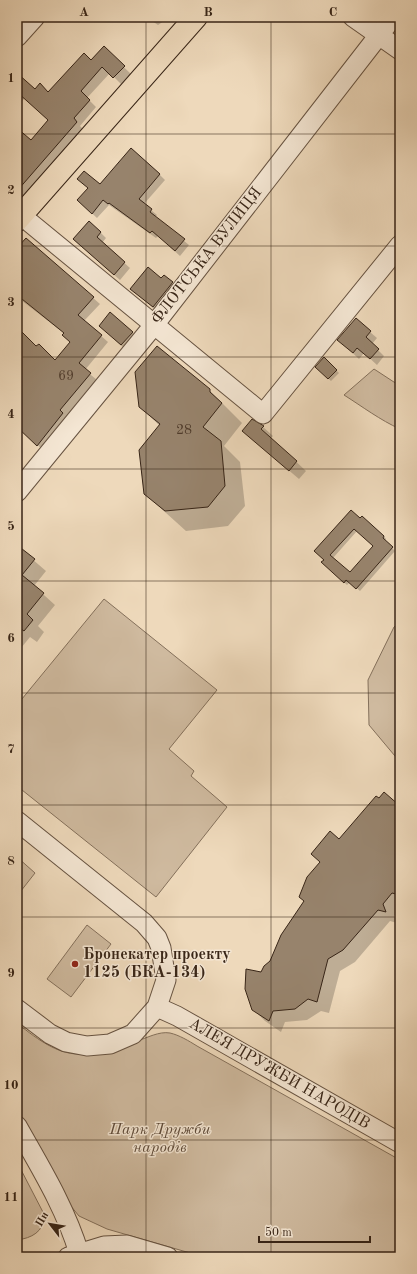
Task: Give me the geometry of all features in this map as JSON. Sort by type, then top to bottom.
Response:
[{"type":"main road","points":[[18,216],[196,17]]},
{"type":"street","points":[[17,37],[35,17]]},
{"type":"street","points":[[353,17],[400,50]]},
{"type":"street","name":"ФЛОТСЬКА ВУЛИЦЯ","points":[[17,492],[154,325],[393,17]]},
{"type":"street","points":[[18,216],[263,414],[400,245]]},
{"type":"street","points":[[17,821],[144,923],[157,938],[161,948],[166,980],[157,1007],[133,1034],[110,1044],[87,1046],[66,1042],[50,1034],[17,1009]]},
{"type":"street","name":"АЛЕЯ ДРУЖБИ НАРОДІВ","points":[[157,1007],[177,1016],[400,1143]]},
{"type":"street","points":[[17,1126],[59,1200],[72,1232],[73,1255],[104,1246],[128,1245],[168,1257]]},
{"type":"green space","points":[[374,369],[400,386],[400,429],[344,395]]},
{"type":"green space","points":[[104,599],[217,690],[169,749],[194,771],[191,776],[227,807],[156,897],[17,786],[17,705]]},
{"type":"green space","points":[[400,621],[400,762],[369,725],[368,680],[394,627]]},
{"type":"green space","points":[[17,857],[35,873],[17,896]]},
{"type":"green space","points":[[87,925],[111,944],[71,997],[47,979]]},
{"type":"green space","name":"Парк Дружби народів","points":[[17,1023],[48,1045],[61,1051],[74,1054],[101,1052],[157,1034],[173,1034],[187,1040],[400,1160],[400,1257],[204,1257],[107,1229],[79,1216],[65,1199],[17,1114]]},
{"type":"green space","points":[[17,1162],[45,1216],[42,1226],[36,1233],[27,1238],[17,1240]]},
{"type":"building","points":[[104,46],[125,66],[113,78],[102,67],[81,91],[90,100],[74,118],[77,122],[17,191],[17,128],[31,140],[48,120],[17,92],[17,73],[35,89],[40,83],[48,92],[84,53],[91,60]]},
{"type":"building","points":[[131,148],[160,174],[139,199],[152,209],[150,212],[185,239],[175,251],[152,231],[150,233],[109,203],[108,204],[103,200],[92,214],[77,200],[88,188],[77,179],[84,171],[100,184]]},
{"type":"building","points":[[89,221],[101,232],[97,237],[125,262],[114,275],[73,239]]},
{"type":"building","points":[[26,238],[94,297],[78,315],[102,335],[79,363],[91,373],[60,410],[63,413],[37,446],[17,427],[17,327],[36,346],[39,344],[55,360],[70,342],[62,335],[64,333],[17,295],[17,248]]},
{"type":"building","points":[[148,267],[161,278],[164,275],[173,282],[153,307],[130,289]]},
{"type":"building","points":[[110,312],[133,332],[121,345],[99,326]]},
{"type":"building","points":[[356,318],[371,331],[366,337],[379,349],[370,359],[357,348],[353,353],[337,340]]},
{"type":"building","points":[[157,346],[210,389],[210,392],[222,403],[203,427],[221,441],[225,486],[208,507],[165,511],[144,494],[139,450],[160,424],[139,407],[135,372]]},
{"type":"building","points":[[324,357],[337,370],[328,379],[315,367]]},
{"type":"building","points":[[252,419],[264,426],[261,429],[297,461],[289,471],[242,431]]},
{"type":"building","points":[[351,510],[360,518],[362,516],[384,536],[383,538],[393,547],[356,589],[346,580],[344,583],[321,562],[324,560],[314,551]],"holes":[[[354,529],[373,546],[350,572],[330,555]]]},
{"type":"building","points":[[17,545],[35,559],[22,575],[44,593],[27,614],[33,620],[24,631],[17,626]]},
{"type":"building","points":[[384,792],[400,806],[400,895],[392,893],[383,904],[386,912],[378,910],[343,950],[328,959],[317,1002],[308,999],[295,1009],[273,1011],[269,1021],[252,1010],[245,989],[246,969],[261,972],[264,966],[270,961],[281,935],[304,901],[299,897],[307,877],[320,862],[311,854],[330,831],[339,839],[376,796],[379,798]]},
{"type":"place","name":"Бронекатер проекту 1125 (БКА-134)","points":[[75,964]]}]
